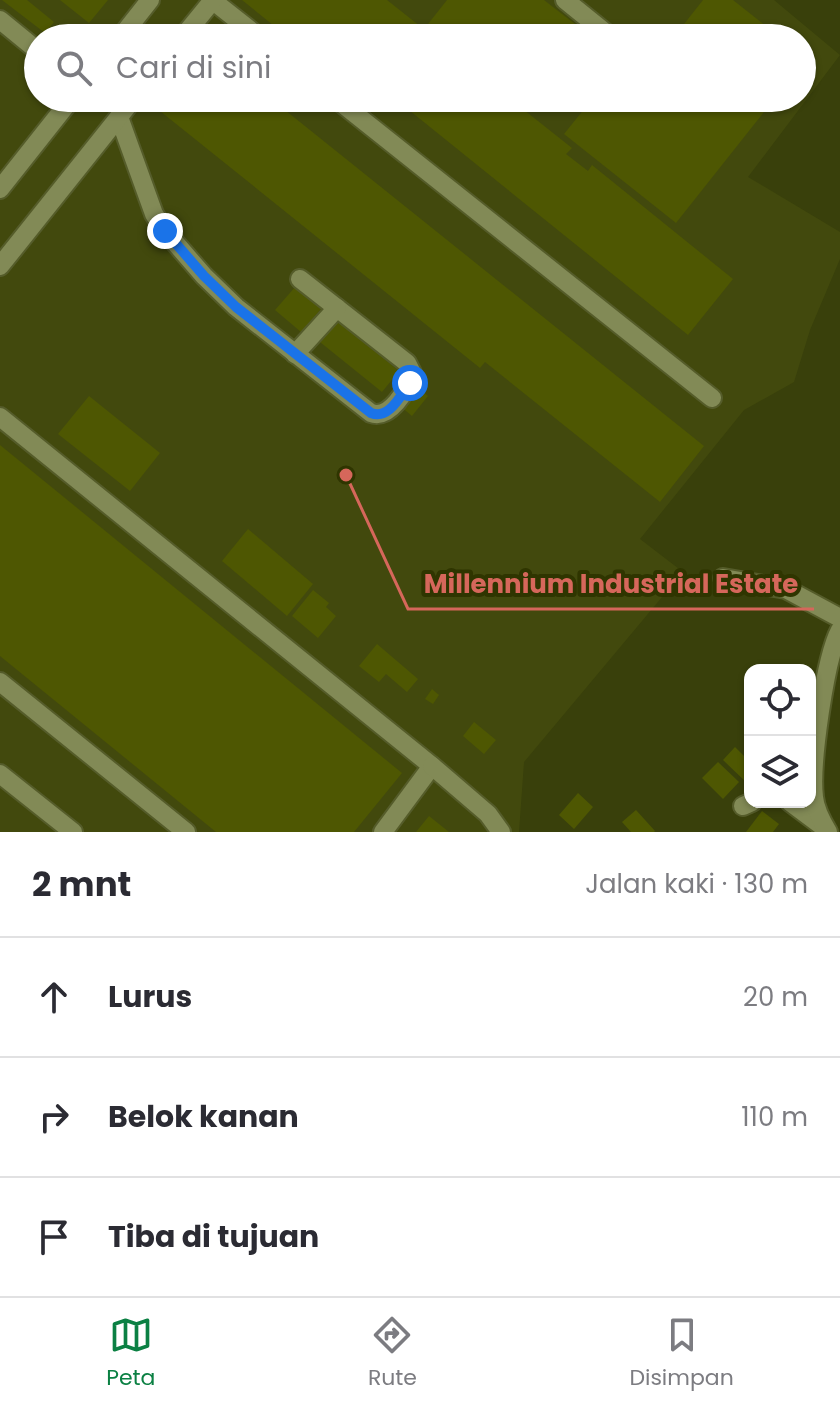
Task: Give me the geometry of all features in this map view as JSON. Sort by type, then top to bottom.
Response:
[{"type":"street","points":[[131,24],[150,0]]},
{"type":"street","points":[[193,24],[212,0],[242,24]]},
{"type":"street","points":[[565,0],[595,24]]},
{"type":"street","points":[[0,20],[24,40]]},
{"type":"street","points":[[0,189],[61,112]]},
{"type":"street","points":[[0,266],[123,112]]},
{"type":"street","points":[[353,112],[712,398]]},
{"type":"street","points":[[119,117],[154,214],[204,276],[236,307],[371,413],[378,416],[386,413],[410,383],[412,373],[407,363],[300,279]]},
{"type":"street","points":[[295,354],[337,308]]},
{"type":"street","points":[[0,417],[432,766],[488,814],[501,832]]},
{"type":"street","points":[[723,578],[786,589],[840,618]]},
{"type":"street","points":[[826,830],[814,801],[812,771],[832,650],[840,630]]},
{"type":"street","points":[[0,682],[186,832]]},
{"type":"street","points":[[383,832],[432,766]]},
{"type":"street","points":[[0,774],[73,832]]},
{"type":"street","points":[[798,808],[826,830]]},
{"type":"shaded area","points":[[0,0],[774,0],[803,24],[24,24],[24,112],[797,112],[748,177],[840,232],[840,259],[810,330],[794,382],[744,410],[640,539],[683,572],[524,762],[519,832],[0,832]]},
{"type":"shaded area","points":[[816,35],[840,55],[816,87]]},
{"type":"building","points":[[2,0],[27,0],[54,22],[33,24]]},
{"type":"building","points":[[60,0],[108,0],[89,23]]},
{"type":"building","points":[[242,0],[387,0],[417,24],[272,24]]},
{"type":"building","points":[[447,0],[544,0],[575,24],[428,24]]},
{"type":"building","points":[[703,0],[733,0],[763,24],[684,24]]},
{"type":"building","points":[[161,112],[287,112],[704,446],[660,502],[485,362],[480,368]]},
{"type":"building","points":[[411,112],[527,112],[572,148],[566,154],[588,171],[592,165],[733,279],[688,335]]},
{"type":"building","points":[[582,112],[764,112],[676,223],[564,134]]},
{"type":"building","points":[[296,286],[321,309],[301,332],[275,310]]},
{"type":"building","points":[[333,317],[399,371],[382,392],[315,338]]},
{"type":"building","points":[[420,389],[428,396],[412,416],[400,406],[412,392],[415,395]]},
{"type":"building","points":[[89,396],[160,453],[130,491],[58,434]]},
{"type":"building","points":[[0,445],[402,773],[354,832],[216,832],[0,656]]},
{"type":"building","points":[[248,529],[313,584],[287,616],[222,561]]},
{"type":"building","points":[[313,590],[329,603],[326,607],[336,616],[318,638],[292,616]]},
{"type":"building","points":[[377,644],[418,679],[407,692],[386,674],[379,682],[359,666]]},
{"type":"building","points":[[432,689],[439,695],[433,704],[425,699]]},
{"type":"building","points":[[474,722],[496,740],[484,754],[463,736]]},
{"type":"building","points":[[735,747],[744,756],[744,780],[723,760]]},
{"type":"building","points":[[718,762],[739,782],[723,799],[702,778]]},
{"type":"building","points":[[578,793],[593,807],[574,829],[559,815]]},
{"type":"building","points":[[636,810],[654,832],[631,832],[622,822]]},
{"type":"building","points":[[762,811],[779,824],[773,832],[746,832]]},
{"type":"building","points":[[429,816],[449,832],[416,832]]},
{"type":"place","name":"Millennium Industrial Estate","points":[[346,475]]},
{"type":"route","points":[[165,231],[236,307],[371,413],[378,416],[386,413],[410,383]]}]
